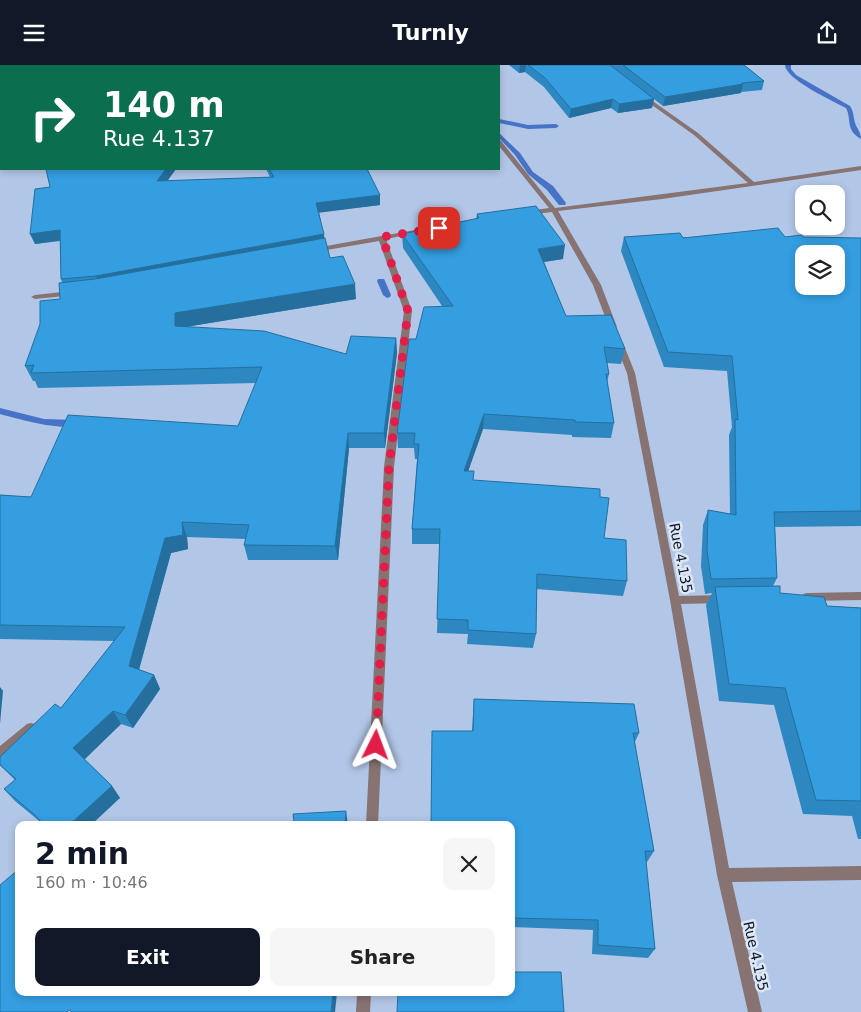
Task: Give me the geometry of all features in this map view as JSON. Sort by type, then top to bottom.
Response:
[{"type":"street","points":[[637,91],[696,134],[752,183]]},
{"type":"street","name":"Rue 4.135","points":[[500,143],[553,209],[597,285],[631,373],[675,600],[724,875],[755,1012]]},
{"type":"street","points":[[515,215],[662,197],[861,168]]},
{"type":"street","points":[[305,252],[420,231]]},
{"type":"street","points":[[372,821],[389,467],[408,311],[382,237]]},
{"type":"street","points":[[34,297],[81,292]]},
{"type":"street","points":[[792,597],[861,596]]},
{"type":"street","points":[[675,600],[734,599]]},
{"type":"street","points":[[0,754],[31,728]]},
{"type":"street","points":[[724,875],[861,873]]},
{"type":"street","points":[[363,1012],[364,996]]},
{"type":"building","points":[[528,65],[610,65],[654,99],[619,104],[613,99],[571,109],[545,78]]},
{"type":"building","points":[[623,65],[744,65],[764,81],[742,83],[665,97]]},
{"type":"building","points":[[46,170],[165,170],[157,181],[274,177],[270,170],[368,170],[380,195],[316,203],[324,234],[96,276],[61,279],[60,230],[30,234],[35,189],[50,187]]},
{"type":"building","points":[[536,206],[565,245],[538,249],[566,316],[611,315],[625,349],[604,347],[609,374],[606,374],[614,423],[575,422],[575,420],[484,414],[464,471],[474,471],[473,480],[600,489],[600,497],[609,498],[604,538],[626,540],[627,581],[537,574],[536,634],[468,630],[468,620],[437,619],[440,529],[412,529],[419,444],[414,444],[415,433],[397,433],[409,339],[416,339],[424,307],[453,306],[402,234],[479,218],[477,214]]},
{"type":"building","points":[[778,228],[785,237],[801,235],[804,237],[861,238],[861,511],[774,512],[777,578],[711,579],[707,551],[708,510],[736,515],[735,419],[738,420],[732,356],[668,352],[624,237],[680,233],[683,238]]},
{"type":"building","points":[[325,238],[330,258],[343,256],[355,284],[175,313],[175,326],[264,331],[346,354],[351,336],[396,338],[384,433],[348,433],[335,546],[244,545],[249,525],[182,522],[183,535],[165,538],[129,666],[154,675],[125,715],[113,711],[73,748],[112,786],[73,821],[40,821],[4,789],[16,779],[0,765],[0,757],[55,704],[61,708],[125,627],[0,625],[0,495],[31,497],[68,415],[238,426],[262,367],[31,373],[34,365],[25,366],[40,324],[40,301],[60,299],[59,283],[95,279]]},
{"type":"building","points":[[780,586],[780,593],[824,597],[827,606],[861,608],[861,801],[816,800],[785,688],[729,684],[715,587]]},
{"type":"building","points":[[474,699],[634,704],[639,733],[633,733],[654,851],[645,851],[655,949],[598,945],[598,920],[515,918],[515,821],[431,821],[432,731],[473,731]]},
{"type":"building","points":[[346,811],[345,821],[294,821],[293,814]]},
{"type":"building","points":[[15,872],[15,996],[333,996],[331,1012],[72,1012],[69,1010],[67,1012],[0,1012],[0,885]]},
{"type":"building","points":[[515,972],[561,972],[564,1012],[397,1012],[398,996],[515,996]]},
{"type":"waterway","points":[[788,65],[788,69],[794,76],[848,107],[851,112],[853,126],[861,137]]},
{"type":"waterway","points":[[500,121],[528,127],[556,126]]},
{"type":"waterway","points":[[500,136],[518,154],[530,173],[550,188],[562,203]]},
{"type":"waterway","points":[[381,281],[387,295]]},
{"type":"waterway","points":[[0,411],[44,422],[75,423]]},
{"type":"route","points":[[376,745],[389,467],[408,311],[382,237],[439,228]]}]
